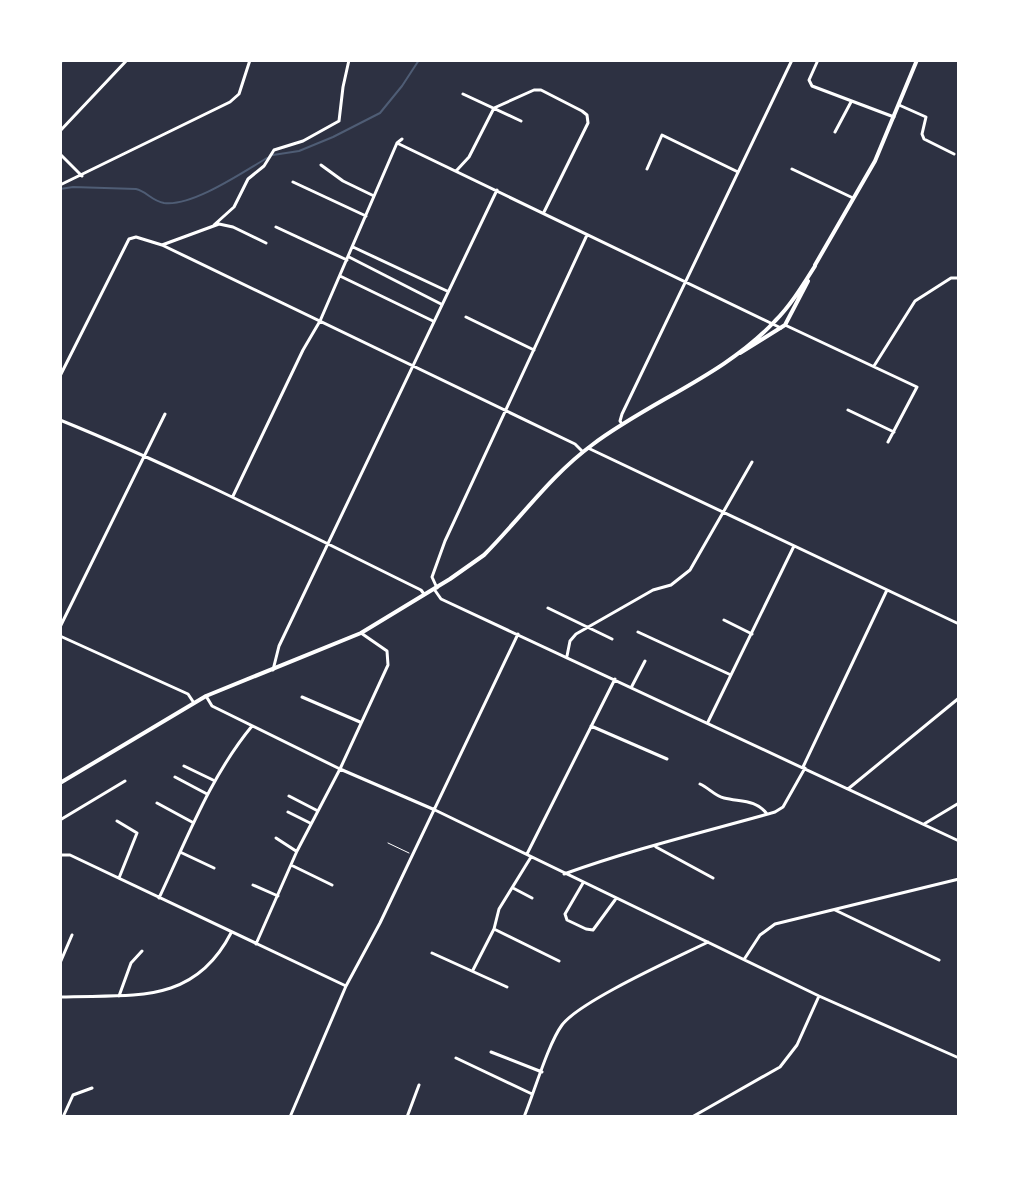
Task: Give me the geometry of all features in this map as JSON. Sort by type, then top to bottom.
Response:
[{"type":"main road","points":[[60,783],[206,696],[361,633],[425,595],[484,555],[588,448],[622,424],[783,327],[875,161],[917,60]]},
{"type":"main road","points":[[725,361],[774,323],[801,292]]},
{"type":"street","points":[[60,131],[127,60]]},
{"type":"street","points":[[60,185],[230,102],[239,94],[250,60]]},
{"type":"street","points":[[162,245],[214,225],[234,207],[248,179],[274,150],[303,141],[339,121],[349,60]]},
{"type":"street","points":[[622,424],[622,414],[792,60]]},
{"type":"street","points":[[818,60],[809,83],[894,117]]},
{"type":"street","points":[[457,170],[473,151],[494,108],[541,90],[587,115],[588,123],[544,212]]},
{"type":"street","points":[[463,94],[521,121]]},
{"type":"street","points":[[835,132],[851,102]]},
{"type":"street","points":[[899,105],[926,117],[923,137],[954,154]]},
{"type":"street","points":[[647,169],[662,135],[738,172]]},
{"type":"street","points":[[233,497],[320,321],[397,143],[402,139]]},
{"type":"street","points":[[397,143],[774,323],[917,387],[888,442]]},
{"type":"street","points":[[60,154],[82,176]]},
{"type":"street","points":[[321,165],[343,181],[374,196]]},
{"type":"street","points":[[792,169],[853,198]]},
{"type":"street","points":[[293,182],[366,216]]},
{"type":"street","points":[[273,670],[279,646],[497,190]]},
{"type":"street","points":[[214,225],[233,227],[266,243]]},
{"type":"street","points":[[276,227],[441,304]]},
{"type":"street","points":[[588,233],[445,541],[432,577],[441,599],[959,841]]},
{"type":"street","points":[[60,376],[129,239],[136,237],[162,245],[412,364],[575,444],[583,452]]},
{"type":"street","points":[[353,247],[447,291]]},
{"type":"street","points":[[340,276],[433,321]]},
{"type":"street","points":[[874,366],[915,301],[951,278],[959,278]]},
{"type":"street","points":[[466,317],[535,350]]},
{"type":"street","points":[[848,410],[894,432]]},
{"type":"street","points":[[60,627],[165,414]]},
{"type":"street","points":[[60,420],[145,455],[233,497],[421,590],[425,595]]},
{"type":"street","points":[[588,448],[959,624]]},
{"type":"street","points":[[567,656],[571,638],[653,590],[671,585],[690,570],[752,462]]},
{"type":"street","points":[[708,722],[794,546]]},
{"type":"street","points":[[564,874],[611,857],[656,847],[783,807],[887,590]]},
{"type":"street","points":[[548,608],[612,639]]},
{"type":"street","points":[[724,620],[752,634]]},
{"type":"street","points":[[638,632],[731,675]]},
{"type":"street","points":[[256,944],[389,659],[387,651],[361,633]]},
{"type":"street","points":[[290,1117],[346,986],[435,810],[518,634]]},
{"type":"street","points":[[60,636],[188,694],[194,703]]},
{"type":"street","points":[[632,686],[645,661]]},
{"type":"street","points":[[473,970],[494,929],[499,909],[513,888],[615,678]]},
{"type":"street","points":[[206,696],[212,706],[340,769],[435,810],[819,996],[959,1058]]},
{"type":"street","points":[[302,697],[361,723]]},
{"type":"street","points":[[848,789],[959,698]]},
{"type":"street","points":[[159,898],[214,780],[232,750],[253,725]]},
{"type":"street","points":[[591,726],[667,759]]},
{"type":"street","points":[[184,766],[214,780]]},
{"type":"street","points":[[175,777],[207,795]]},
{"type":"street","points":[[60,820],[125,781]]},
{"type":"street","points":[[700,784],[720,797],[745,800],[761,807],[767,814]]},
{"type":"street","points":[[289,796],[318,811]]},
{"type":"street","points":[[157,803],[194,823]]},
{"type":"street","points":[[924,824],[959,803]]},
{"type":"street","points":[[288,812],[311,823]]},
{"type":"street","points":[[117,821],[137,833],[119,878]]},
{"type":"street","points":[[276,838],[297,851]]},
{"type":"street","points":[[656,847],[713,878]]},
{"type":"street","points":[[180,852],[214,868]]},
{"type":"street","points":[[60,855],[70,855],[346,986]]},
{"type":"street","points":[[291,865],[332,885]]},
{"type":"street","points":[[744,960],[766,929],[832,908],[959,879]]},
{"type":"street","points":[[583,883],[565,916],[567,920],[586,929],[594,928],[616,899]]},
{"type":"street","points":[[253,885],[278,896]]},
{"type":"street","points":[[513,888],[532,898]]},
{"type":"street","points":[[832,908],[939,960]]},
{"type":"street","points":[[494,929],[559,961]]},
{"type":"street","points":[[60,997],[162,992],[185,984],[202,972],[231,933]]},
{"type":"street","points":[[60,963],[72,935]]},
{"type":"street","points":[[524,1117],[559,1030],[570,1016],[708,942]]},
{"type":"street","points":[[119,996],[131,963],[142,951]]},
{"type":"street","points":[[432,953],[507,987]]},
{"type":"street","points":[[692,1117],[780,1067],[797,1045],[819,996]]},
{"type":"street","points":[[491,1052],[542,1072]]},
{"type":"street","points":[[456,1058],[533,1095]]},
{"type":"street","points":[[407,1117],[419,1085]]},
{"type":"street","points":[[63,1117],[73,1095],[92,1088]]},
{"type":"street","points":[[399,1117],[433,1117]]},
{"type":"lane","points":[[388,843],[412,855]]},
{"type":"waterway","points":[[60,65],[63,60]]},
{"type":"waterway","points":[[273,155],[299,151],[380,113],[419,60]]},
{"type":"waterway","points":[[60,189],[136,189],[160,202],[175,203],[203,194],[267,158]]}]
